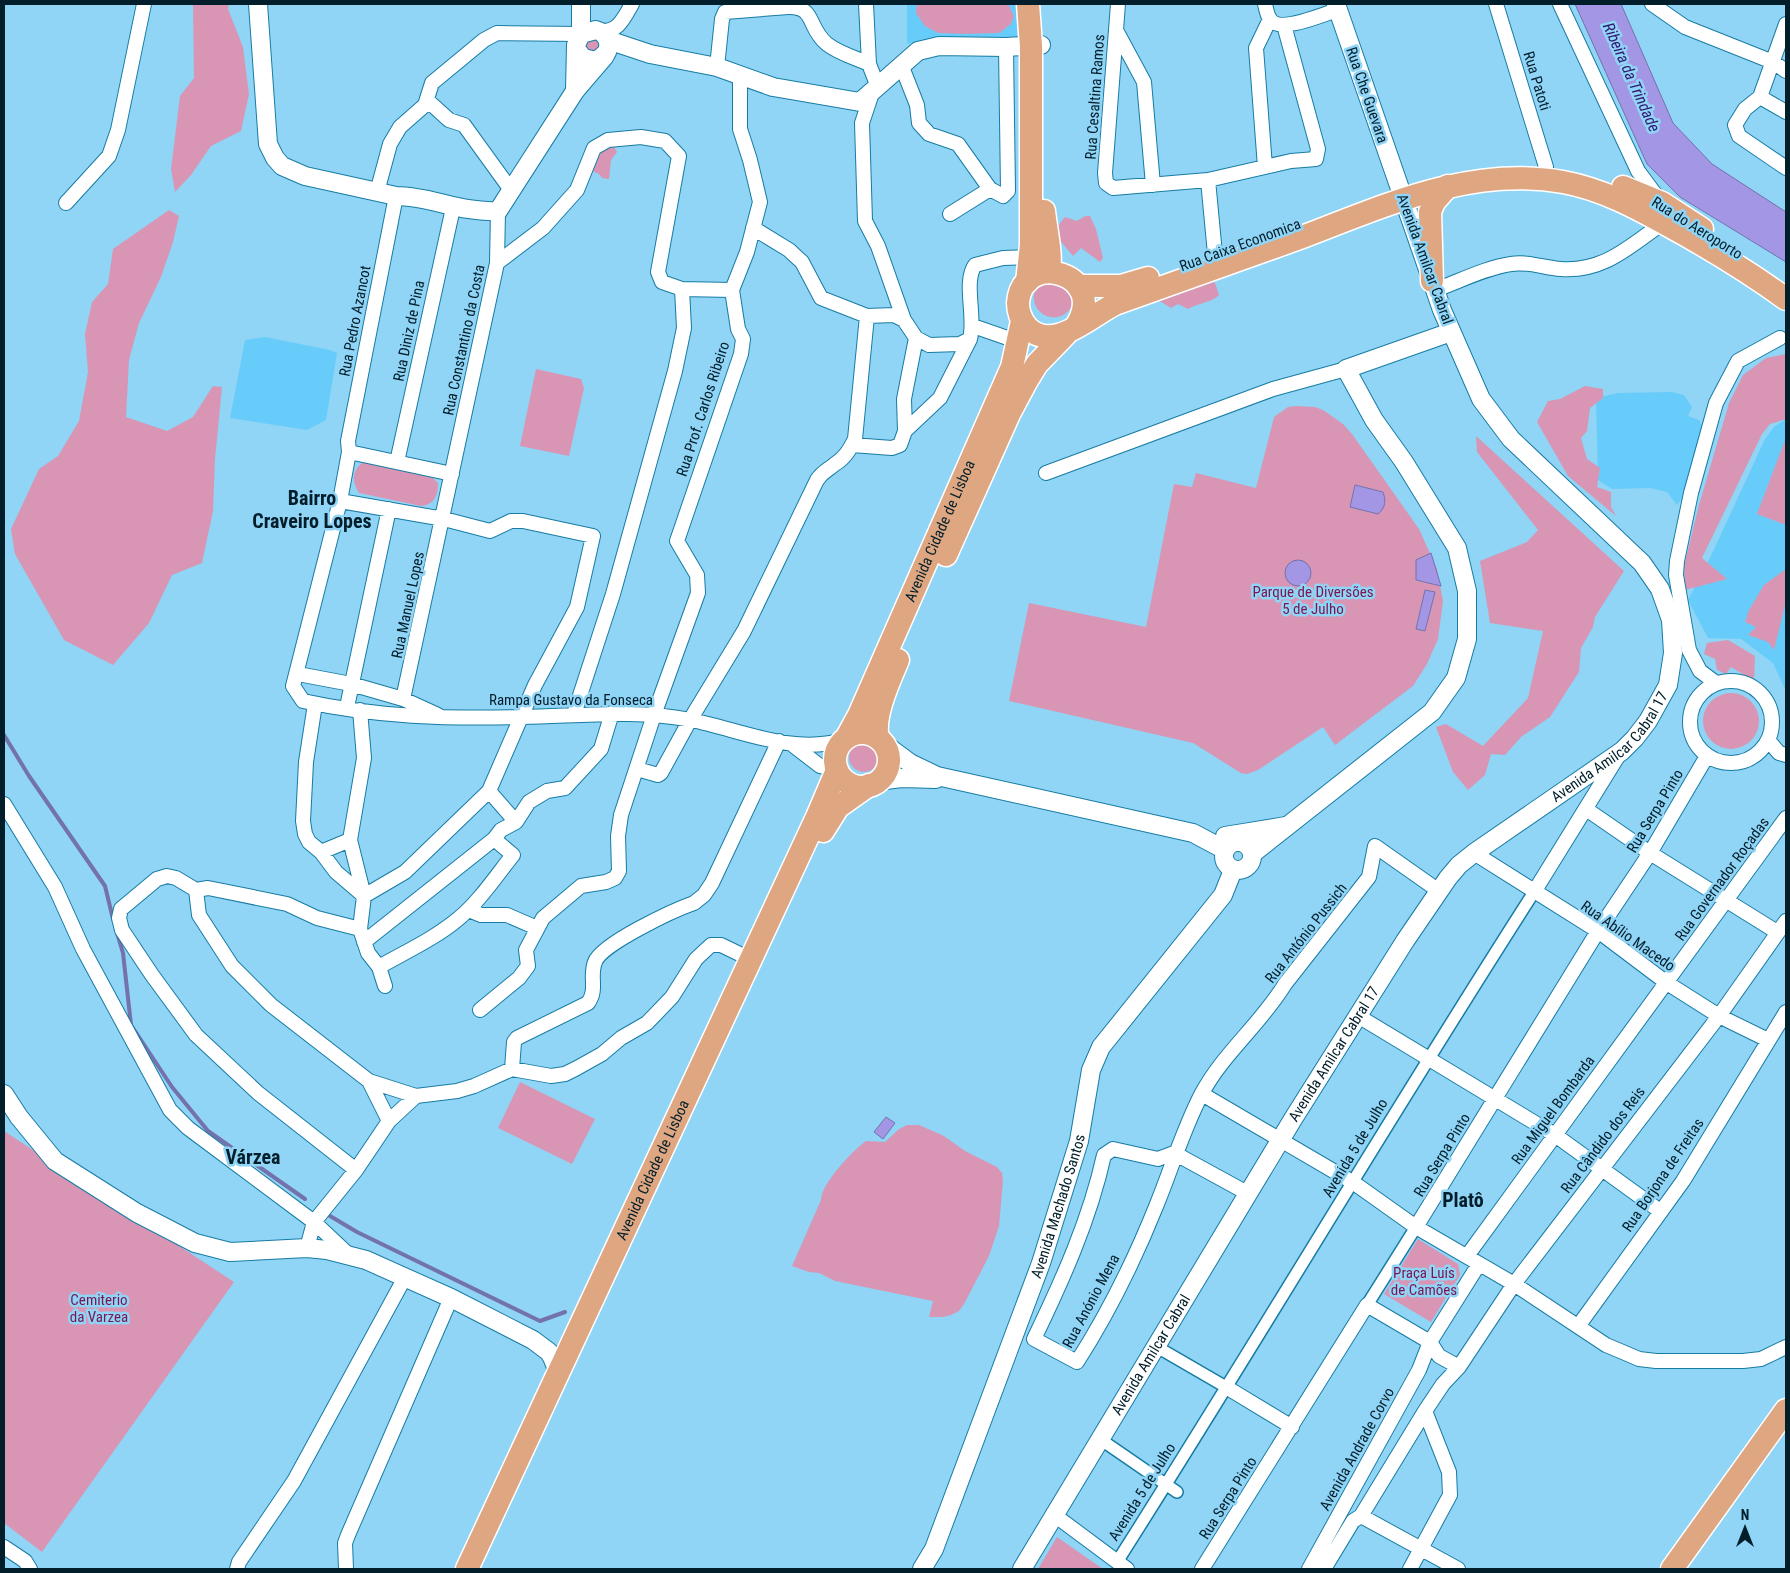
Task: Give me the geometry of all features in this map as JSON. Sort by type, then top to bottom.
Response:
[{"type":"main road","points":[[1028,4],[1036,45],[1043,189],[1047,245],[1051,259],[1049,272]]},
{"type":"main road","points":[[1040,4],[1036,45],[1030,257],[1027,282],[1019,297],[1021,332],[1056,337],[1070,331],[1097,312],[1116,304],[1401,193]]},
{"type":"main road","name":"Rua do Aeroporto","points":[[1401,193],[1452,171],[1479,166],[1546,167],[1574,171],[1603,179],[1786,285]]},
{"type":"main road","name":"Rua do Aeroporto","points":[[1401,193],[1465,182],[1499,179],[1562,182],[1606,194],[1662,213],[1786,299]]},
{"type":"main road","points":[[1434,286],[1430,212],[1434,202],[1448,186]]},
{"type":"main road","name":"Rua Caixa Economica","points":[[1078,286],[1121,286],[1401,193]]},
{"type":"main road","points":[[1027,282],[1041,273],[1049,272],[1069,277],[1078,286],[1083,296],[1084,308],[1081,318],[1070,331]]},
{"type":"main road","name":"Avenida Cidade de Lisboa","points":[[880,741],[876,730],[889,680],[1010,412],[1037,364],[1070,331]]},
{"type":"main road","name":"Avenida Cidade de Lisboa","points":[[845,738],[860,714],[1000,393],[1021,332]]},
{"type":"main road","points":[[857,733],[868,734],[880,741],[888,759],[887,768],[873,783],[854,785],[847,782],[837,770],[836,754],[845,738],[857,733]]},
{"type":"main road","name":"Avenida Cidade de Lisboa","points":[[467,1569],[817,817],[837,770]]},
{"type":"main road","name":"Avenida Cidade de Lisboa","points":[[483,1569],[763,966],[825,827],[838,807],[873,783]]},
{"type":"main road","points":[[1672,1569],[1786,1410]]},
{"type":"main road","points":[[1690,1569],[1786,1431]]},
{"type":"street","points":[[66,203],[109,156],[118,130],[144,4]]},
{"type":"street","points":[[258,4],[268,144],[282,166],[305,176],[396,196],[409,196],[453,208],[482,212],[498,211],[575,91],[594,40],[586,4]]},
{"type":"street","points":[[575,91],[594,40],[581,4]]},
{"type":"street","points":[[594,40],[616,28],[632,4]]},
{"type":"street","points":[[866,4],[869,64],[875,90],[862,123],[865,221],[878,246],[904,320],[916,338],[929,345],[960,344],[972,332],[1021,332]]},
{"type":"street","name":"Rua Cesaltina Ramos","points":[[1118,4],[1105,173],[1106,183],[1113,188],[1153,185]]},
{"type":"street","points":[[1265,4],[1270,19],[1275,24],[1284,25],[1337,7]]},
{"type":"street","name":"Rua Patoti","points":[[1496,4],[1546,167]]},
{"type":"street","points":[[1434,286],[1514,263],[1559,269],[1595,266],[1621,254],[1662,213],[1638,171],[1560,4]]},
{"type":"street","points":[[1652,4],[1685,27],[1773,62],[1786,71]]},
{"type":"street","points":[[718,67],[722,19],[725,12],[788,5],[800,7],[807,12],[813,27],[825,43],[843,54],[869,64]]},
{"type":"street","name":"Rua Che Guevara","points":[[1337,7],[1401,193]]},
{"type":"street","points":[[1265,167],[1256,48],[1270,19]]},
{"type":"street","points":[[1786,24],[1760,96],[1738,117],[1735,124],[1739,136],[1786,168]]},
{"type":"street","points":[[1116,30],[1144,82],[1153,185],[1208,180],[1291,161],[1316,159],[1318,149],[1284,25]]},
{"type":"street","points":[[377,192],[390,144],[400,127],[425,104],[432,83],[484,40],[497,33],[594,40],[650,54],[718,67],[773,87],[848,102],[860,102],[918,51],[939,46],[1006,47],[1036,45]]},
{"type":"street","points":[[902,67],[917,104],[919,123],[929,134],[958,144],[990,189],[1003,196],[1008,191],[1006,47]]},
{"type":"street","points":[[497,263],[543,228],[577,190],[594,148],[608,140],[641,137],[665,141],[679,156],[658,272],[662,282],[682,289],[732,290],[747,252],[760,202],[740,128],[740,75]]},
{"type":"street","points":[[1760,96],[1786,112]]},
{"type":"street","points":[[427,100],[449,120],[464,125],[511,190]]},
{"type":"street","points":[[1208,180],[1215,254]]},
{"type":"street","points":[[950,214],[990,189]]},
{"type":"street","name":"Avenida Amilcar Cabral","points":[[1401,193],[1451,332]]},
{"type":"street","name":"Rua Pedro Azancot","points":[[316,704],[303,701],[296,693],[294,686],[340,501],[349,452],[348,441],[396,196]]},
{"type":"street","name":"Rua Diniz de Pina","points":[[397,462],[453,208]]},
{"type":"street","name":"Rua Constantino da Costa","points":[[444,519],[497,263],[498,211]]},
{"type":"street","points":[[753,228],[789,250],[802,262],[821,298],[867,316],[894,315],[904,320]]},
{"type":"street","points":[[905,431],[940,398],[972,332],[970,277],[975,265],[1003,258],[1030,257]]},
{"type":"street","points":[[574,714],[613,594],[675,371],[684,328],[682,289]]},
{"type":"street","name":"Rua Prof. Carlos Ribeiro","points":[[480,1010],[519,978],[528,966],[526,950],[543,918],[580,886],[606,882],[614,878],[619,870],[618,836],[621,815],[654,715],[698,593],[696,575],[680,550],[677,541],[741,354],[743,339],[738,329],[732,290]]},
{"type":"street","points":[[637,769],[658,775],[661,774],[690,720],[744,631],[817,480],[824,470],[835,465],[847,454],[852,445],[855,439],[867,316]]},
{"type":"street","points":[[1046,473],[1273,389],[1346,369],[1451,332]]},
{"type":"street","name":"Avenida Amilcar Cabral 17","points":[[1281,1139],[1439,890],[1459,865],[1622,751],[1648,721],[1668,685],[1672,668],[1673,638],[1666,603],[1652,575],[1642,563],[1499,426],[1481,398],[1451,332]]},
{"type":"street","points":[[852,445],[892,448],[900,445],[905,431],[904,399],[916,338]]},
{"type":"street","points":[[1716,683],[1700,671],[1689,650],[1676,575],[1677,561],[1690,493],[1716,403],[1738,361],[1780,338]]},
{"type":"street","points":[[1252,854],[1432,712],[1456,678],[1467,639],[1467,590],[1458,548],[1404,462],[1374,420],[1346,369]]},
{"type":"street","points":[[349,452],[452,474]]},
{"type":"street","points":[[340,501],[444,519],[490,531],[511,521],[523,521],[593,536],[577,607],[535,685],[489,791],[405,872],[364,896]]},
{"type":"street","points":[[385,986],[379,967],[368,954],[362,935],[364,896],[350,840],[364,758],[353,709],[351,684],[389,509]]},
{"type":"street","name":"Rua Manuel Lopes","points":[[403,699],[444,519]]},
{"type":"street","name":"Rampa Gustavo da Fonseca","points":[[298,674],[351,684],[403,699],[444,718],[612,713],[654,715],[690,720],[794,746],[820,766],[837,770]]},
{"type":"street","points":[[1730,681],[1744,683],[1762,694],[1771,713],[1772,727],[1768,740],[1760,752],[1741,762],[1727,763],[1707,756],[1694,740],[1690,727],[1690,714],[1694,703],[1701,693],[1716,683],[1730,681]]},
{"type":"street","points":[[364,896],[336,872],[321,852],[309,842],[303,821],[306,762],[316,704],[444,718]]},
{"type":"street","points":[[362,935],[494,839],[501,830],[516,822],[529,802],[547,791],[565,788],[600,749],[612,713]]},
{"type":"street","name":"Rampa Gustavo da Fonseca","points":[[794,746],[819,745],[845,738]]},
{"type":"street","points":[[1768,740],[1779,753],[1786,755]]},
{"type":"street","points":[[512,1069],[514,1042],[517,1038],[588,1003],[594,995],[592,975],[595,960],[608,946],[694,903],[704,895],[712,883],[779,741]]},
{"type":"street","points":[[880,741],[910,763],[937,776],[1192,833],[1225,850]]},
{"type":"street","name":"Avenida 5 de Julho","points":[[1122,1566],[1166,1485],[1354,1183],[1428,1057],[1622,751]]},
{"type":"street","name":"Rua Serpa Pinto","points":[[1202,1569],[1292,1427],[1598,931],[1650,853],[1707,756]]},
{"type":"street","points":[[873,783],[915,777],[961,782]]},
{"type":"street","points":[[489,791],[516,822]]},
{"type":"street","points":[[4,804],[55,887],[83,949],[170,1110],[188,1128],[314,1222],[348,1254]]},
{"type":"street","points":[[1586,809],[1650,853],[1777,932]]},
{"type":"street","name":"Rua Governador Roçadas","points":[[1667,983],[1786,818]]},
{"type":"street","points":[[1204,838],[1288,826]]},
{"type":"street","points":[[379,967],[436,934],[469,910],[513,855],[494,839]]},
{"type":"street","points":[[321,852],[350,840]]},
{"type":"street","points":[[1242,842],[1250,848],[1252,854],[1251,861],[1246,868],[1233,870],[1224,862],[1225,850],[1232,843],[1242,842]]},
{"type":"street","name":"Rua António Pussich","points":[[1202,1094],[1233,1048],[1276,1000],[1285,984],[1370,877],[1375,846],[1439,890]]},
{"type":"street","name":"Rua Abílio Macedo","points":[[1474,853],[1598,931],[1667,983],[1718,1016],[1768,1040]]},
{"type":"street","name":"Avenida Machado Santos","points":[[922,1569],[934,1549],[1041,1263],[1078,1141],[1091,1070],[1101,1047],[1223,895],[1233,870]]},
{"type":"street","points":[[356,1170],[258,1093],[196,1035],[122,930],[119,918],[121,909],[157,879],[168,876],[176,878],[196,890],[208,888],[287,904],[362,935]]},
{"type":"street","points":[[196,890],[200,914],[232,966],[271,1005],[369,1081],[416,1096],[457,1092],[512,1069],[551,1076],[565,1074],[602,1054],[621,1038],[647,1023],[663,1008],[696,959],[712,945],[721,945],[750,959]]},
{"type":"street","points":[[469,910],[481,915],[507,915],[537,928]]},
{"type":"street","name":"Rua Cândido dos Reis","points":[[1459,1367],[1514,1284],[1718,1016],[1786,921]]},
{"type":"street","name":"Rua Miguel Bombarda","points":[[1467,1256],[1667,983]]},
{"type":"street","name":"Rua Borjona de Freitas","points":[[1579,1325],[1683,1181],[1786,1012]]},
{"type":"street","points":[[1358,1016],[1555,1135],[1660,1211]]},
{"type":"street","points":[[369,1081],[389,1121]]},
{"type":"street","points":[[4,1094],[55,1161],[137,1212],[195,1243],[230,1252],[307,1248],[348,1254],[451,1298],[533,1340],[550,1352],[556,1367],[554,1381]]},
{"type":"street","points":[[1202,1094],[1354,1183],[1416,1227],[1514,1284],[1606,1344],[1624,1353],[1640,1359],[1656,1361],[1743,1361],[1761,1359],[1786,1347]]},
{"type":"street","name":"Rua Anónio Mena","points":[[1174,1153],[1158,1159],[1113,1149],[1104,1155],[1098,1181],[1065,1271],[1034,1339],[1077,1362],[1099,1327],[1137,1250],[1168,1176],[1174,1153],[1202,1094]]},
{"type":"street","points":[[307,1248],[314,1222],[356,1170],[389,1121],[416,1096]]},
{"type":"street","name":"Avenida Amilcar Cabral","points":[[1022,1569],[1053,1514],[1250,1194],[1281,1139]]},
{"type":"street","points":[[1174,1153],[1250,1194]]},
{"type":"street","name":"Avenida Andrade Corvo","points":[[1310,1569],[1419,1370],[1430,1342],[1479,1264]]},
{"type":"street","points":[[237,1569],[239,1562],[294,1481],[404,1279]]},
{"type":"street","points":[[346,1569],[345,1543],[348,1535],[451,1298]]},
{"type":"street","points":[[1367,1305],[1430,1342],[1439,1356],[1459,1367]]},
{"type":"street","points":[[533,1340],[555,1346],[573,1340]]},
{"type":"street","points":[[1157,1346],[1292,1427]]},
{"type":"street","name":"Avenida Andrade Corvo","points":[[1324,1569],[1353,1521],[1361,1516],[1425,1411],[1459,1367]]},
{"type":"street","points":[[1410,1569],[1448,1502],[1451,1487],[1448,1472],[1425,1411]]},
{"type":"street","points":[[1100,1439],[1177,1492]]},
{"type":"street","points":[[1053,1514],[1122,1566]]},
{"type":"street","points":[[1361,1516],[1458,1569]]},
{"type":"street","points":[[4,1547],[25,1561],[30,1569]]},
{"type":"shaded area","points":[[907,4],[1016,4],[1017,37],[930,38],[907,44]]},
{"type":"shaded area","points":[[265,337],[337,353],[326,420],[307,430],[230,418],[245,340]]},
{"type":"shaded area","points":[[1672,392],[1684,395],[1692,407],[1688,416],[1699,420],[1705,432],[1694,472],[1683,497],[1677,505],[1667,492],[1650,488],[1612,489],[1598,480],[1596,398],[1618,393]]},
{"type":"shaded area","points":[[1786,419],[1786,691],[1773,663],[1741,639],[1708,638],[1688,600],[1710,558],[1765,439],[1774,427]]},
{"type":"green space","points":[[193,4],[229,4],[228,9],[243,47],[249,94],[241,131],[211,146],[191,175],[175,192],[171,169],[180,96],[194,78]]},
{"type":"green space","points":[[917,4],[1008,4],[1014,16],[1011,24],[999,33],[938,33],[925,26],[916,13]]},
{"type":"green space","points":[[596,36],[602,49],[588,54],[583,43]]},
{"type":"green space","points":[[608,144],[614,147],[617,152],[611,160],[609,179],[602,178],[599,174],[592,171],[595,153]]},
{"type":"green space","points":[[169,210],[179,216],[173,242],[161,277],[139,323],[129,360],[126,417],[167,431],[193,417],[213,386],[222,387],[215,459],[213,511],[202,563],[172,575],[149,623],[113,665],[64,640],[15,554],[11,529],[39,469],[58,456],[79,421],[88,372],[85,334],[92,302],[108,284],[113,249]]},
{"type":"green space","points":[[1085,216],[1090,216],[1096,229],[1103,258],[1100,262],[1081,248],[1073,256],[1053,232],[1065,217],[1077,221]]},
{"type":"green space","points":[[1208,277],[1215,283],[1219,295],[1212,300],[1188,309],[1178,304],[1171,308],[1158,300]]},
{"type":"green space","points":[[1063,280],[1074,302],[1068,311],[1060,316],[1052,317],[1045,315],[1038,310],[1035,303],[1034,294],[1038,284]]},
{"type":"green space","points":[[1786,354],[1786,419],[1770,424],[1762,434],[1702,558],[1727,579],[1685,590],[1684,566],[1699,505],[1729,403],[1743,375],[1766,358]]},
{"type":"green space","points":[[536,369],[581,379],[584,388],[569,456],[520,446]]},
{"type":"green space","points":[[1585,386],[1603,389],[1603,398],[1590,408],[1587,431],[1581,438],[1587,459],[1600,468],[1597,487],[1611,492],[1611,507],[1616,516],[1568,476],[1537,422],[1548,401],[1560,399]]},
{"type":"green space","name":"Parque de Diversões 5 de Julho","points":[[1288,407],[1315,407],[1323,410],[1343,424],[1352,434],[1419,529],[1437,569],[1443,601],[1438,639],[1427,664],[1413,686],[1335,745],[1323,727],[1258,770],[1247,774],[1241,773],[1193,743],[1009,701],[1029,603],[1146,627],[1174,484],[1192,487],[1196,473],[1256,488],[1274,417]]},
{"type":"green space","points":[[1476,436],[1624,571],[1595,617],[1593,627],[1581,648],[1579,672],[1550,717],[1521,737],[1505,755],[1491,754],[1485,775],[1468,790],[1453,772],[1436,727],[1446,724],[1483,746],[1528,698],[1543,631],[1490,623],[1480,561],[1527,542],[1538,530],[1477,452]]},
{"type":"green space","points":[[1786,440],[1786,525],[1757,514]]},
{"type":"green space","points":[[366,460],[427,472],[438,483],[434,499],[429,504],[421,506],[359,493],[354,483],[354,474],[358,467]]},
{"type":"green space","points":[[1786,569],[1786,601],[1774,650],[1768,642],[1748,635],[1756,627],[1745,622],[1749,610],[1764,585]]},
{"type":"green space","points":[[1728,640],[1755,656],[1754,681],[1731,667],[1726,674],[1717,670],[1715,659],[1704,654],[1707,643]]},
{"type":"green space","points":[[1725,693],[1737,693],[1751,701],[1759,715],[1757,732],[1751,741],[1737,749],[1725,749],[1715,744],[1708,737],[1703,727],[1703,715],[1708,705],[1715,698]]},
{"type":"green space","points":[[864,742],[875,746],[879,757],[875,768],[864,772],[853,768],[849,757],[853,746]]},
{"type":"green space","points":[[520,1082],[595,1119],[572,1164],[498,1128]]},
{"type":"green space","points":[[907,1125],[919,1125],[944,1136],[965,1151],[997,1167],[1002,1173],[999,1226],[989,1256],[959,1311],[943,1317],[929,1317],[933,1301],[835,1281],[819,1273],[809,1272],[792,1266],[821,1200],[822,1193],[839,1168],[866,1141],[885,1142],[899,1129]]},
{"type":"green space","name":"Cemiterio da Varzea","points":[[4,1131],[234,1282],[42,1552],[4,1523]]},
{"type":"green space","name":"Praça Luís de Camões","points":[[1418,1239],[1458,1264],[1460,1275],[1431,1322],[1384,1294]]},
{"type":"green space","points":[[1057,1537],[1103,1569],[1038,1569]]},
{"type":"water","name":"Ribeira da Trindade","points":[[1575,4],[1621,4],[1673,123],[1712,164],[1786,212],[1786,262],[1680,197],[1647,164]]},
{"type":"water","points":[[1355,485],[1383,492],[1385,504],[1378,514],[1350,507]]},
{"type":"water","points":[[1431,553],[1441,586],[1416,580],[1416,560]]},
{"type":"water","points":[[1298,560],[1307,564],[1311,573],[1307,582],[1298,586],[1289,582],[1285,573],[1289,564]]},
{"type":"water","points":[[1425,590],[1435,592],[1425,631],[1416,629]]},
{"type":"water","points":[[886,1117],[895,1123],[883,1139],[874,1132]]},
{"type":"waterway","points":[[4,735],[29,776],[105,886],[113,919]]},
{"type":"waterway","points":[[117,933],[123,953],[131,1025],[172,1087],[208,1131],[305,1199]]},
{"type":"waterway","points":[[330,1216],[357,1232],[540,1321],[565,1312]]},
{"type":"district","name":"Bairro Craveiro Lopes","points":[[312,510]]},
{"type":"district","name":"Várzea","points":[[253,1157]]},
{"type":"district","name":"Platô","points":[[1463,1200]]}]
